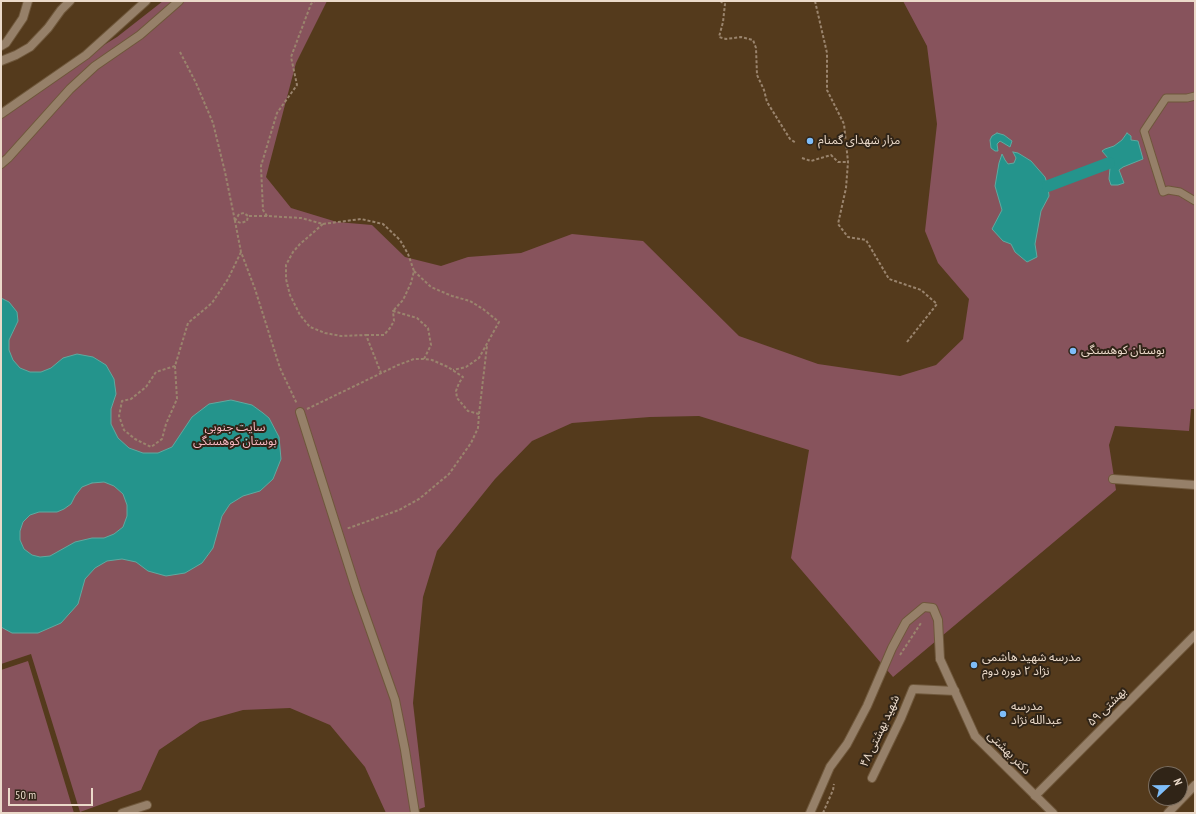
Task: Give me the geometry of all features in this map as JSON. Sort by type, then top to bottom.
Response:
[{"type":"street","points":[[1,46],[6,43],[23,18],[28,1]]},
{"type":"street","points":[[1,61],[16,55],[30,46],[48,28],[61,10],[70,1]]},
{"type":"street","points":[[1,114],[86,55],[146,1]]},
{"type":"street","points":[[1,164],[70,89],[95,66],[140,36],[179,1]]},
{"type":"street","points":[[1195,96],[1187,98],[1166,98],[1144,131],[1162,192],[1168,190],[1180,192],[1195,201]]},
{"type":"street","points":[[300,412],[357,592],[395,700],[406,750],[415,813]]},
{"type":"street","points":[[1113,479],[1195,485]]},
{"type":"street","name":"دکتر بهشتی","points":[[810,813],[830,767],[847,744],[867,706],[892,648],[906,622],[924,607],[933,608],[938,620],[940,659],[975,736],[1053,813]]},
{"type":"street","name":"بهشتی ۵۹","points":[[1035,796],[1195,635]]},
{"type":"street","name":"شهید بهشتی ۴۸","points":[[872,778],[914,689],[955,691]]},
{"type":"street","points":[[1168,813],[1195,785]]},
{"type":"street","points":[[122,813],[147,806]]},
{"type":"path","points":[[266,216],[263,210],[261,166],[277,113],[297,85],[291,57],[311,4],[315,1]]},
{"type":"path","points":[[720,1],[725,4],[723,22],[718,36],[726,39],[741,37],[753,40],[756,48],[757,75],[764,90],[767,102],[790,139],[796,143]]},
{"type":"path","points":[[815,1],[826,54],[826,90],[844,124],[848,162],[846,188],[838,224],[848,237],[866,240],[889,279],[921,290],[937,304],[907,342]]},
{"type":"path","points":[[180,52],[196,83],[213,123],[226,172],[240,252],[255,289],[280,368],[300,412],[381,373],[414,359],[424,359],[432,360],[464,377],[459,383],[456,391],[457,398],[468,410],[479,414]]},
{"type":"path","points":[[802,158],[811,161],[831,155],[838,162],[848,162]]},
{"type":"path","points":[[235,220],[239,214],[244,213],[248,216],[300,218],[323,224],[361,219],[383,224],[400,240],[408,254],[414,271],[431,287],[452,296],[470,301],[484,309],[499,322],[479,358],[466,367],[453,370]]},
{"type":"path","points":[[235,220],[241,223],[247,222],[248,216]]},
{"type":"path","points":[[323,224],[300,244],[293,252],[286,265],[286,279],[290,295],[300,315],[310,327],[325,333],[341,336],[384,335],[394,322],[393,311],[403,300],[411,283],[414,271]]},
{"type":"path","points":[[175,366],[156,372],[146,387],[131,399],[122,401],[119,416],[124,430],[135,439],[150,447],[162,439],[166,424],[177,399],[175,366],[188,323],[212,303],[228,279],[240,252]]},
{"type":"path","points":[[393,311],[417,318],[428,328],[431,345],[424,359]]},
{"type":"path","points":[[366,335],[381,373]]},
{"type":"path","points":[[338,531],[399,510],[419,499],[449,474],[465,454],[478,428],[487,345]]},
{"type":"green space","name":"سایت جنوبی بوستان کوهسنگی","points":[[163,1],[327,1],[296,63],[266,177],[291,208],[337,222],[372,225],[405,257],[441,266],[468,257],[521,253],[572,234],[643,241],[739,336],[818,364],[900,376],[936,365],[963,339],[969,299],[938,263],[925,231],[937,124],[927,46],[903,1],[1195,1],[1195,409],[1191,409],[1189,431],[1115,426],[1109,445],[1116,490],[893,677],[791,558],[809,450],[699,416],[650,417],[572,423],[532,441],[495,479],[437,551],[423,597],[413,703],[425,807],[408,813],[386,813],[365,767],[330,725],[290,708],[243,710],[200,722],[159,750],[141,790],[80,812],[31,654],[1,664],[1,108],[117,37]]},
{"type":"green space","points":[[28,661],[74,813],[1,813],[1,670]]},
{"type":"water","points":[[997,133],[1004,135],[1012,141],[1010,147],[1000,141],[997,144],[998,151],[991,148],[990,140],[992,136]]},
{"type":"water","points":[[1127,133],[1131,136],[1131,140],[1138,141],[1143,159],[1119,170],[1124,183],[1111,185],[1109,179],[1110,168],[1108,158],[1102,151],[1114,146],[1122,140]]},
{"type":"water","points":[[1013,152],[1018,153],[1031,161],[1045,177],[1048,186],[1049,196],[1041,211],[1035,244],[1037,257],[1027,262],[1015,252],[1011,244],[1003,241],[992,229],[1002,210],[995,186],[999,163],[1002,154],[1008,164],[1014,163],[1016,158]]},
{"type":"water","points":[[1,298],[9,302],[17,312],[18,321],[9,340],[9,350],[13,360],[20,368],[30,372],[41,372],[51,368],[63,358],[77,354],[93,357],[106,365],[114,379],[116,394],[111,409],[111,424],[118,438],[129,448],[143,453],[158,453],[172,447],[192,417],[209,404],[231,400],[252,405],[269,418],[279,437],[281,459],[273,479],[260,491],[243,496],[230,504],[222,516],[213,548],[202,563],[185,573],[166,576],[148,571],[136,562],[122,559],[107,561],[95,568],[85,579],[78,604],[61,623],[38,633],[12,633],[1,627]],"holes":[[[104,482],[114,486],[123,494],[127,505],[127,516],[123,527],[114,534],[104,538],[92,538],[75,542],[50,556],[40,557],[32,555],[24,549],[20,540],[20,531],[23,522],[30,515],[39,512],[57,512],[64,509],[71,504],[82,487],[92,483]]]},
{"type":"waterway","points":[[1048,186],[1109,163]]},
{"type":"place","name":"مزار شهدای گمنام","points":[[810,141]]},
{"type":"place","name":"بوستان کوهسنگی","points":[[1073,351]]},
{"type":"place","name":"مدرسه شهید هاشمی نژاد ۲ دوره دوم","points":[[974,665]]},
{"type":"place","name":"مدرسه عبدالله نژاد","points":[[1003,714]]}]
